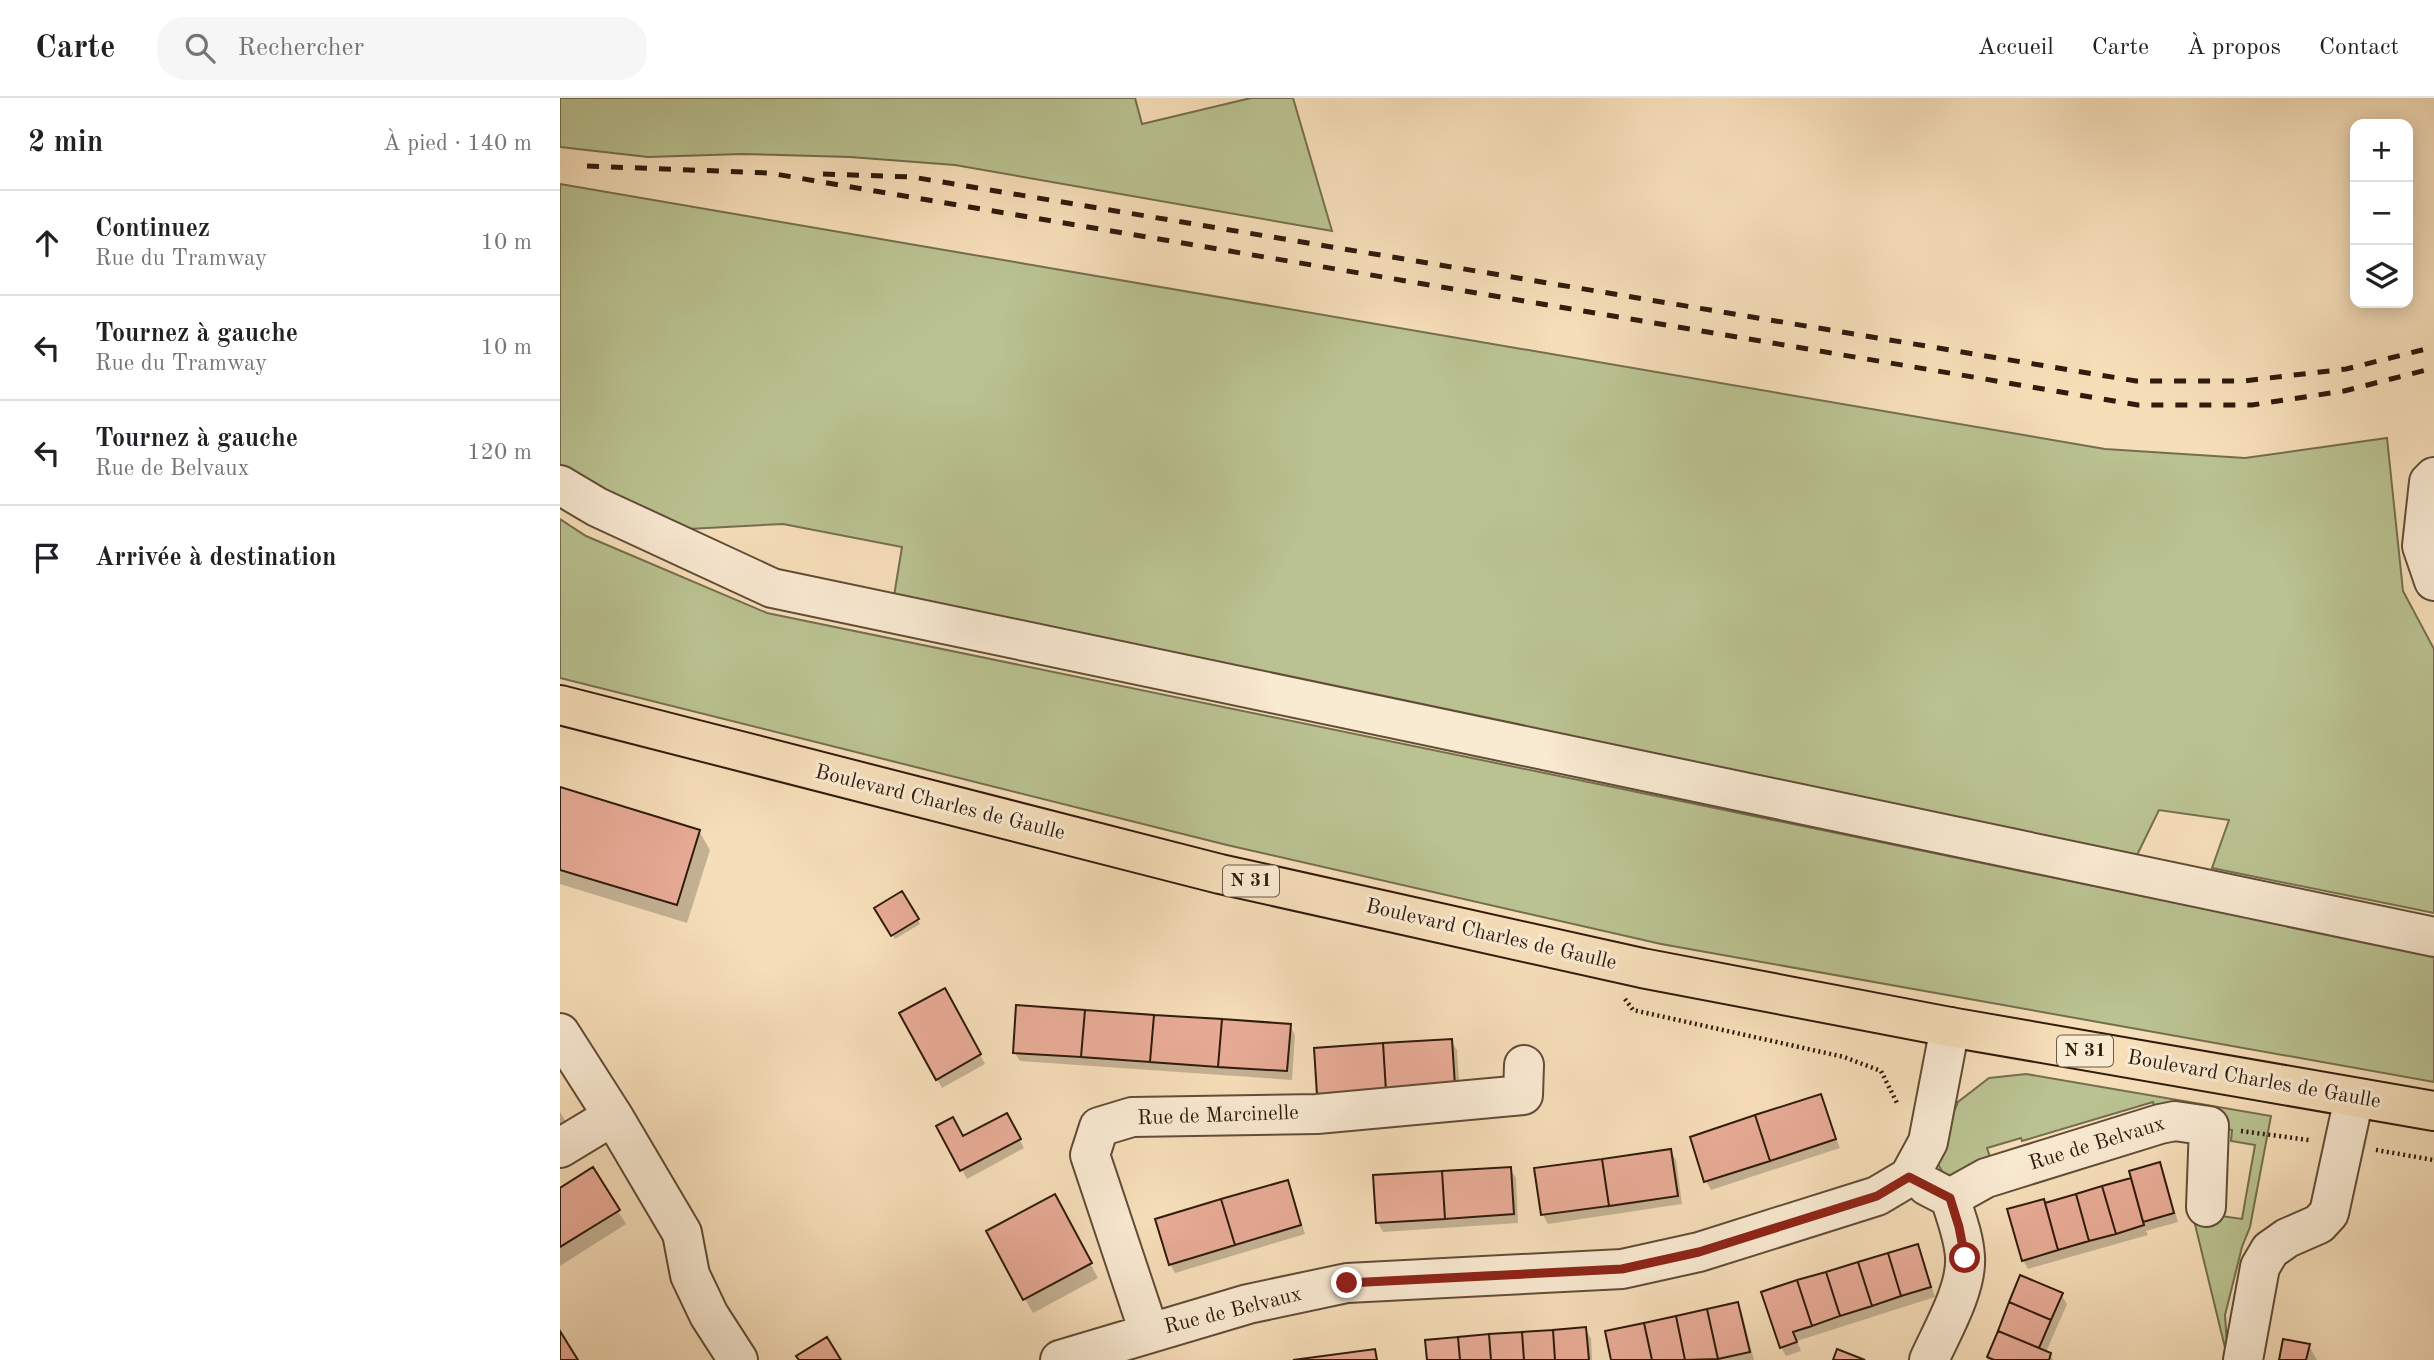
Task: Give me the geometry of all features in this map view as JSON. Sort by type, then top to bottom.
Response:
[{"type":"main road","name":"Boulevard Charles de Gaulle","points":[[560,705],[1220,874],[1593,957],[1950,1027],[2434,1111]]},
{"type":"street","points":[[2434,477],[2428,482],[2422,546],[2434,581]]},
{"type":"street","points":[[560,485],[597,508],[772,588],[2434,937]]},
{"type":"street","points":[[1929,1360],[1961,1286],[1965,1258],[1950,1198],[1909,1177],[1928,1142],[1950,1027]]},
{"type":"street","points":[[560,1033],[682,1233],[690,1275],[709,1315],[738,1360]]},
{"type":"street","name":"Rue de Marcinelle","points":[[1149,1332],[1090,1155],[1098,1127],[1132,1117],[1317,1114],[1523,1095],[1524,1065]]},
{"type":"street","points":[[2243,1360],[2260,1267],[2270,1250],[2287,1238],[2319,1224],[2329,1213],[2354,1098]]},
{"type":"street","points":[[560,1148],[612,1116]]},
{"type":"street","name":"Rue de Belvaux","points":[[1950,1198],[1986,1178],[2175,1121],[2209,1126],[2206,1207]]},
{"type":"street","name":"Rue de Belvaux","points":[[1060,1360],[1248,1304],[1347,1283],[1622,1269],[1699,1252],[1877,1196],[1909,1177]]},
{"type":"path","points":[[1593,957],[1633,1010],[1844,1057],[1881,1072],[1898,1103],[1898,1112]]},
{"type":"green space","points":[[560,98],[1135,98],[1142,124],[1251,98],[1293,98],[1332,231],[955,165],[850,157],[742,154],[648,157],[560,147]]},
{"type":"green space","points":[[560,184],[2105,449],[2245,458],[2387,438],[2403,591],[2434,649],[2434,913],[2212,868],[2229,820],[2159,810],[2137,855],[894,596],[902,547],[783,524],[688,529],[560,469]]},
{"type":"green space","points":[[560,519],[586,536],[767,613],[2434,956],[2434,1082],[1661,944],[1227,845],[560,678]]},
{"type":"green space","points":[[2026,1074],[2271,1116],[2250,1227],[2242,1247],[2225,1315],[2228,1360],[2192,1212],[2242,1219],[2255,1145],[2231,1141],[2232,1130],[2175,1121],[2160,1124],[2153,1102],[2022,1141],[2021,1138],[1987,1148],[1993,1166],[1956,1179],[1944,1175],[1938,1164],[1944,1134],[1958,1102],[1989,1078]]},
{"type":"building","points":[[560,787],[700,830],[677,905],[560,870]]},
{"type":"building","points":[[902,891],[919,919],[891,936],[874,908]]},
{"type":"building","points":[[945,988],[981,1054],[936,1080],[899,1013]]},
{"type":"building","points":[[1016,1005],[1085,1010],[1081,1057],[1013,1053]]},
{"type":"building","points":[[1085,1010],[1154,1015],[1150,1062],[1081,1057]]},
{"type":"building","points":[[1154,1015],[1222,1019],[1218,1067],[1150,1062]]},
{"type":"building","points":[[1222,1019],[1291,1024],[1287,1071],[1218,1067]]},
{"type":"building","points":[[1452,1039],[1455,1086],[1386,1091],[1383,1043]]},
{"type":"building","points":[[1383,1043],[1386,1091],[1317,1095],[1314,1048]]},
{"type":"building","points":[[1821,1094],[1836,1139],[1770,1161],[1755,1115]]},
{"type":"building","points":[[1007,1113],[1021,1139],[960,1171],[936,1126],[953,1117],[963,1136]]},
{"type":"building","points":[[1755,1115],[1770,1161],[1704,1182],[1690,1137]]},
{"type":"building","points":[[1671,1149],[1678,1196],[1609,1206],[1602,1159]]},
{"type":"building","points":[[1602,1159],[1609,1206],[1541,1215],[1534,1168]]},
{"type":"building","points":[[2160,1162],[2174,1213],[2143,1222],[2129,1171]]},
{"type":"building","points":[[593,1167],[620,1210],[560,1247],[560,1188]]},
{"type":"building","points":[[1511,1167],[1514,1214],[1445,1219],[1442,1171]]},
{"type":"building","points":[[1442,1171],[1445,1219],[1376,1223],[1373,1175]]},
{"type":"building","points":[[2131,1178],[2144,1225],[2116,1234],[2102,1186]]},
{"type":"building","points":[[1288,1180],[1301,1225],[1235,1245],[1221,1199]]},
{"type":"building","points":[[2102,1186],[2116,1234],[2089,1241],[2076,1194]]},
{"type":"building","points":[[1055,1194],[1092,1263],[1023,1300],[986,1231]]},
{"type":"building","points":[[2076,1194],[2089,1241],[2058,1250],[2045,1203]]},
{"type":"building","points":[[1221,1199],[1235,1245],[1169,1265],[1155,1219]]},
{"type":"building","points":[[2044,1199],[2058,1250],[2022,1261],[2007,1209]]},
{"type":"building","points":[[1918,1244],[1931,1287],[1901,1296],[1888,1253]]},
{"type":"building","points":[[1888,1253],[1901,1296],[1872,1306],[1858,1262]]},
{"type":"building","points":[[1858,1262],[1872,1306],[1840,1316],[1826,1272]]},
{"type":"building","points":[[1826,1272],[1840,1316],[1812,1326],[1797,1280]]},
{"type":"building","points":[[2020,1275],[2063,1293],[2051,1320],[2009,1302]]},
{"type":"building","points":[[1797,1280],[1812,1326],[1793,1332],[1797,1342],[1780,1348],[1761,1292]]},
{"type":"building","points":[[1738,1302],[1750,1352],[1718,1359],[1707,1309]]},
{"type":"building","points":[[2009,1302],[2051,1320],[2039,1348],[1998,1331]]},
{"type":"building","points":[[1707,1309],[1718,1359],[1685,1360],[1676,1316]]},
{"type":"building","points":[[1676,1316],[1685,1360],[1652,1360],[1644,1323]]},
{"type":"building","points":[[1644,1323],[1652,1360],[1611,1360],[1605,1331]]},
{"type":"building","points":[[1586,1327],[1589,1360],[1555,1360],[1553,1330]]},
{"type":"building","points":[[1553,1330],[1555,1360],[1524,1360],[1522,1332]]},
{"type":"building","points":[[560,1331],[578,1360],[560,1360]]},
{"type":"building","points":[[1998,1331],[2051,1353],[2049,1360],[1994,1360],[1987,1357]]},
{"type":"building","points":[[1522,1332],[1524,1360],[1491,1360],[1489,1334]]},
{"type":"building","points":[[1489,1334],[1491,1360],[1460,1360],[1458,1337]]},
{"type":"building","points":[[827,1337],[841,1360],[799,1360],[796,1356]]},
{"type":"building","points":[[1458,1337],[1460,1360],[1427,1360],[1425,1340]]},
{"type":"building","points":[[2283,1339],[2310,1344],[2306,1360],[2279,1360]]},
{"type":"building","points":[[1375,1349],[1377,1360],[1293,1360]]},
{"type":"building","points":[[1837,1349],[1865,1360],[1833,1360]]},
{"type":"railway","points":[[587,166],[769,173],[2138,405],[2252,405],[2344,391],[2434,368]]},
{"type":"railway","points":[[823,174],[912,177],[2136,381],[2243,381],[2346,369],[2434,347]]},
{"type":"route","points":[[1347,1283],[1622,1269],[1699,1252],[1877,1196],[1909,1177],[1950,1198],[1965,1258]]}]
